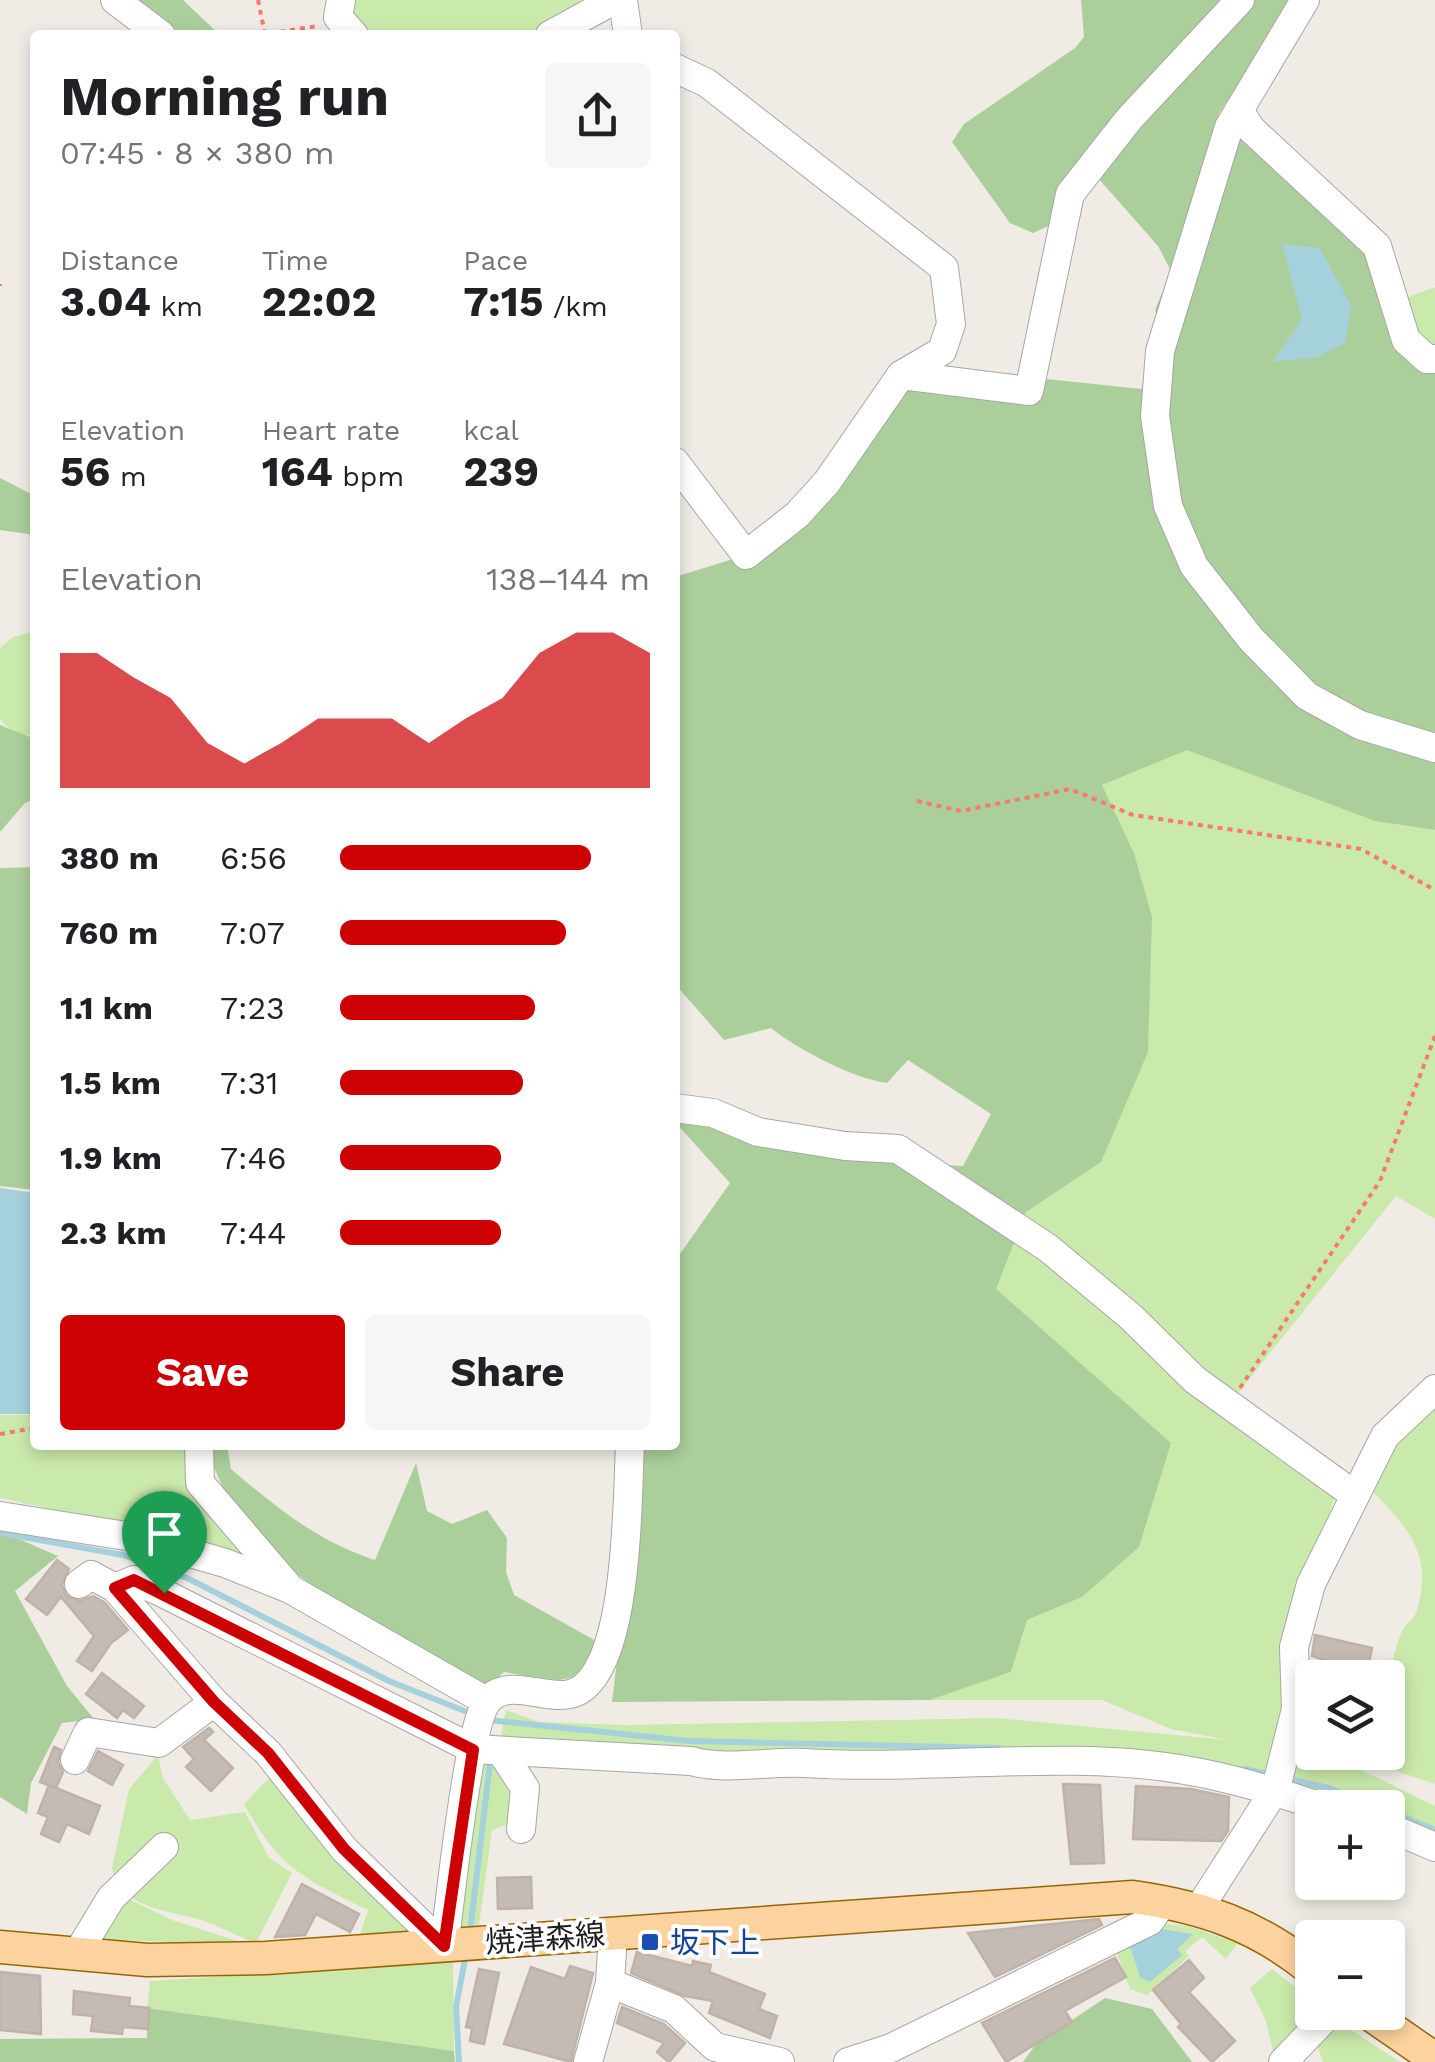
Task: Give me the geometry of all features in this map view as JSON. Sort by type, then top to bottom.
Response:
[{"type":"main road","name":"焼津森線","points":[[0,1947],[205,1961],[1099,1896],[1200,1907],[1266,1939],[1295,1959]]},
{"type":"main road","points":[[1392,2030],[1435,2060]]},
{"type":"street","points":[[115,0],[154,30]]},
{"type":"street","points":[[559,30],[614,0]]},
{"type":"street","points":[[622,0],[627,30]]},
{"type":"street","points":[[902,375],[1029,391],[1070,194],[1107,144],[1240,0]]},
{"type":"street","points":[[1305,0],[1229,127],[1160,351],[1156,416],[1168,506],[1194,566],[1250,639],[1307,696],[1360,725],[1435,748]]},
{"type":"street","points":[[680,70],[707,83],[944,268],[951,324],[942,351],[902,375],[827,482],[797,515],[746,555],[680,469]]},
{"type":"street","points":[[1239,110],[1251,129],[1378,246],[1406,340],[1427,359],[1435,359]]},
{"type":"street","points":[[680,1109],[712,1113],[758,1132],[845,1146],[898,1148],[1048,1248],[1132,1317],[1195,1380],[1353,1494]]},
{"type":"street","points":[[1200,1907],[1275,1790],[1296,1709],[1294,1647],[1311,1584],[1385,1436],[1435,1389]]},
{"type":"street","points":[[198,1450],[200,1482],[290,1588]]},
{"type":"street","points":[[461,1944],[473,1744],[485,1705],[502,1690],[571,1694],[592,1681],[609,1651],[623,1566],[630,1450]]},
{"type":"street","points":[[0,1516],[139,1538],[226,1563],[290,1588],[485,1705]]},
{"type":"street","points":[[79,1584],[91,1575],[115,1588],[214,1702],[268,1753],[344,1849],[461,1944]]},
{"type":"street","points":[[115,1588],[134,1580],[473,1744],[502,1752],[690,1760],[716,1768],[772,1761],[853,1766],[1128,1766],[1183,1770],[1295,1797]]},
{"type":"street","points":[[75,1760],[88,1732],[160,1744],[214,1702]]},
{"type":"street","points":[[502,1752],[525,1788],[520,1829]]},
{"type":"street","points":[[1405,1834],[1435,1847]]},
{"type":"street","points":[[78,1954],[111,1898],[164,1847]]},
{"type":"street","points":[[848,2062],[893,2055],[1150,1920],[1164,1901]]},
{"type":"street","points":[[588,2062],[610,1983],[613,1933]]},
{"type":"street","points":[[610,1983],[674,2008],[715,2047],[743,2059],[780,2062]]},
{"type":"street","points":[[1283,2062],[1313,2030]]},
{"type":"path","points":[[258,0],[263,30]]},
{"type":"path","points":[[286,30],[346,19]]},
{"type":"path","points":[[917,801],[961,810],[1070,788],[1133,815],[1362,849],[1435,890]]},
{"type":"path","points":[[1229,1404],[1380,1181],[1435,1036]]},
{"type":"path","points":[[0,1434],[30,1429]]},
{"type":"green space","points":[[130,0],[183,0],[215,30],[173,30]]},
{"type":"green space","points":[[328,0],[614,0],[559,30],[349,30]]},
{"type":"green space","points":[[1081,0],[1292,0],[1218,115],[1300,175],[1377,246],[1407,349],[1435,354],[1435,830],[1375,821],[1187,750],[1102,785],[1134,853],[1152,917],[1148,1052],[1101,1162],[1026,1212],[996,1289],[1171,1443],[1139,1547],[1082,1597],[1027,1620],[1011,1672],[930,1700],[612,1702],[642,1450],[680,1450],[680,1254],[730,1183],[680,1128],[680,1111],[866,1161],[963,1166],[991,1114],[908,1060],[887,1083],[826,1062],[771,1028],[724,1040],[680,990],[680,575],[746,555],[901,375],[1029,391],[1047,379],[1141,389],[1164,339],[1155,310],[1171,271],[1158,246],[1098,178],[1053,224],[1033,233],[1010,223],[952,142],[964,124],[1075,48],[1084,37]]},
{"type":"green space","points":[[1435,287],[1435,354],[1427,359],[1395,302]]},
{"type":"green space","points":[[0,478],[30,493],[30,534],[0,530]]},
{"type":"green space","points":[[30,632],[30,736],[15,732],[0,719],[0,648],[13,637]]},
{"type":"green space","points":[[0,725],[30,737],[30,801],[0,832]]},
{"type":"green space","points":[[1193,743],[1375,821],[1435,830],[1435,1219],[1396,1196],[1229,1404],[1337,1492],[1284,1645],[1286,1708],[1277,1745],[1295,1746],[1295,1770],[1361,1770],[1402,1790],[1295,1790],[1295,1804],[1187,1780],[1029,1766],[499,1746],[506,1710],[539,1722],[625,1725],[997,1718],[1228,1740],[1171,1729],[1102,1700],[930,1700],[1011,1672],[1027,1620],[1082,1597],[1171,1444],[996,1289],[1134,853],[1102,785]]},
{"type":"green space","points":[[30,867],[30,1189],[0,1186],[0,868]]},
{"type":"green space","points":[[1435,1406],[1435,1784],[1393,1770],[1405,1770],[1405,1660],[1393,1660],[1402,1631],[1416,1613],[1422,1574],[1406,1529],[1369,1488],[1397,1441]]},
{"type":"green space","points":[[0,1415],[30,1415],[30,1450],[197,1450],[254,1562],[189,1538],[0,1498]]},
{"type":"green space","points":[[210,1450],[228,1450],[231,1469],[298,1522],[375,1560],[416,1463],[427,1511],[452,1524],[487,1510],[507,1538],[506,1572],[514,1595],[596,1641],[595,1651],[575,1677],[554,1681],[504,1672],[485,1689],[361,1619],[320,1591],[281,1560],[248,1525],[223,1487]]},
{"type":"green space","points":[[0,1531],[58,1556],[15,1591],[67,1686],[94,1719],[62,1723],[31,1783],[27,1814],[0,1797]]},
{"type":"green space","points":[[158,1755],[163,1778],[190,1820],[245,1812],[269,1858],[292,1873],[256,1943],[198,1919],[139,1902],[118,1883],[112,1868],[129,1789]]},
{"type":"green space","points":[[480,1757],[510,1779],[513,1822],[492,1830],[479,1925],[456,1934]]},
{"type":"green space","points":[[269,1778],[418,1933],[359,1937],[368,1910],[310,1880],[282,1858],[244,1804]]},
{"type":"green space","points":[[1405,1791],[1435,1806],[1435,1856],[1405,1845]]},
{"type":"green space","points":[[116,1893],[172,1920],[250,1945],[90,1939]]},
{"type":"green space","points":[[1154,1923],[1188,1926],[1238,1943],[1226,1959],[1202,1937],[1185,1951],[1189,1956],[1147,1995],[1130,1989],[1115,1948]]},
{"type":"green space","points":[[453,1962],[454,2051],[147,2008],[150,1981]]},
{"type":"green space","points":[[1272,1969],[1295,1987],[1298,2030],[1275,2059],[1266,2021],[1250,1988]]},
{"type":"green space","points":[[1105,1998],[1152,2009],[1192,2062],[1023,2062],[1036,2044]]},
{"type":"green space","points":[[147,2008],[454,2051],[455,2062],[0,2062],[0,2039],[147,2038]]},
{"type":"green space","points":[[1331,2030],[1351,2030],[1400,2062],[1323,2062],[1317,2045]]},
{"type":"water","points":[[1282,244],[1320,248],[1351,306],[1345,343],[1318,357],[1273,362],[1302,319]]},
{"type":"water","points":[[0,1188],[30,1192],[30,1414],[0,1414]]},
{"type":"water","points":[[1156,1928],[1193,1934],[1177,1949],[1182,1955],[1150,1982],[1140,1977],[1130,1946]]},
{"type":"building","points":[[57,1560],[69,1569],[62,1585],[66,1595],[80,1601],[93,1596],[104,1602],[128,1630],[111,1643],[92,1671],[77,1661],[94,1636],[61,1597],[47,1615],[26,1599]]},
{"type":"building","points":[[1315,1635],[1372,1648],[1370,1660],[1324,1660],[1312,1656]]},
{"type":"building","points":[[102,1673],[144,1706],[134,1718],[123,1710],[117,1718],[86,1694]]},
{"type":"building","points":[[209,1728],[213,1732],[204,1740],[233,1768],[211,1791],[186,1767],[194,1759],[183,1747]]},
{"type":"building","points":[[54,1747],[61,1750],[58,1762],[63,1772],[56,1788],[40,1782]]},
{"type":"building","points":[[98,1751],[123,1765],[112,1785],[88,1771]]},
{"type":"building","points":[[1063,1784],[1100,1785],[1104,1863],[1071,1864]]},
{"type":"building","points":[[49,1785],[100,1806],[89,1834],[67,1824],[59,1842],[41,1834],[48,1817],[38,1813]]},
{"type":"building","points":[[1136,1786],[1191,1789],[1229,1797],[1228,1831],[1221,1841],[1133,1839]]},
{"type":"building","points":[[531,1877],[532,1908],[498,1909],[497,1878]]},
{"type":"building","points":[[302,1884],[359,1914],[350,1932],[316,1914],[305,1935],[275,1937]]},
{"type":"building","points":[[1099,1919],[1102,1925],[995,1977],[968,1933]]},
{"type":"building","points":[[637,1952],[692,1966],[693,1961],[711,1965],[709,1972],[765,1994],[759,2009],[777,2016],[770,2038],[709,2013],[713,2001],[685,1996],[631,1973]]},
{"type":"building","points":[[1115,1958],[1126,1977],[1065,2011],[1072,2022],[1006,2062],[982,2023]]},
{"type":"building","points":[[1189,1960],[1204,1978],[1189,1992],[1235,2041],[1212,2062],[1178,2027],[1181,2024],[1153,1990]]},
{"type":"building","points":[[570,1966],[593,1973],[571,2062],[504,2044],[531,1967],[565,1979]]},
{"type":"building","points":[[479,1969],[499,1973],[484,2044],[470,2041],[472,2028],[466,2027]]},
{"type":"building","points":[[0,1972],[40,1976],[41,2034],[0,2030]]},
{"type":"building","points":[[74,1991],[130,1998],[129,2006],[149,2008],[148,2029],[123,2027],[122,2034],[91,2031],[93,2016],[73,2014]]},
{"type":"building","points":[[622,2007],[664,2024],[685,2043],[669,2062],[657,2052],[664,2043],[617,2023]]},
{"type":"waterway","points":[[0,1533],[123,1555],[187,1578],[389,1681],[472,1714]]},
{"type":"waterway","points":[[488,1720],[689,1741],[999,1748]]},
{"type":"waterway","points":[[470,1932],[490,1763]]},
{"type":"waterway","points":[[1245,1769],[1272,1775]]},
{"type":"waterway","points":[[1284,1778],[1334,1790]]},
{"type":"waterway","points":[[1405,1818],[1435,1830]]},
{"type":"waterway","points":[[459,2062],[456,2007],[466,1954]]},
{"type":"place","name":"坂下上","points":[[650,1942]]},
{"type":"route","points":[[134,1580],[164,1593],[473,1750],[444,1946],[344,1849],[268,1753],[214,1702],[115,1588],[134,1580]]}]
